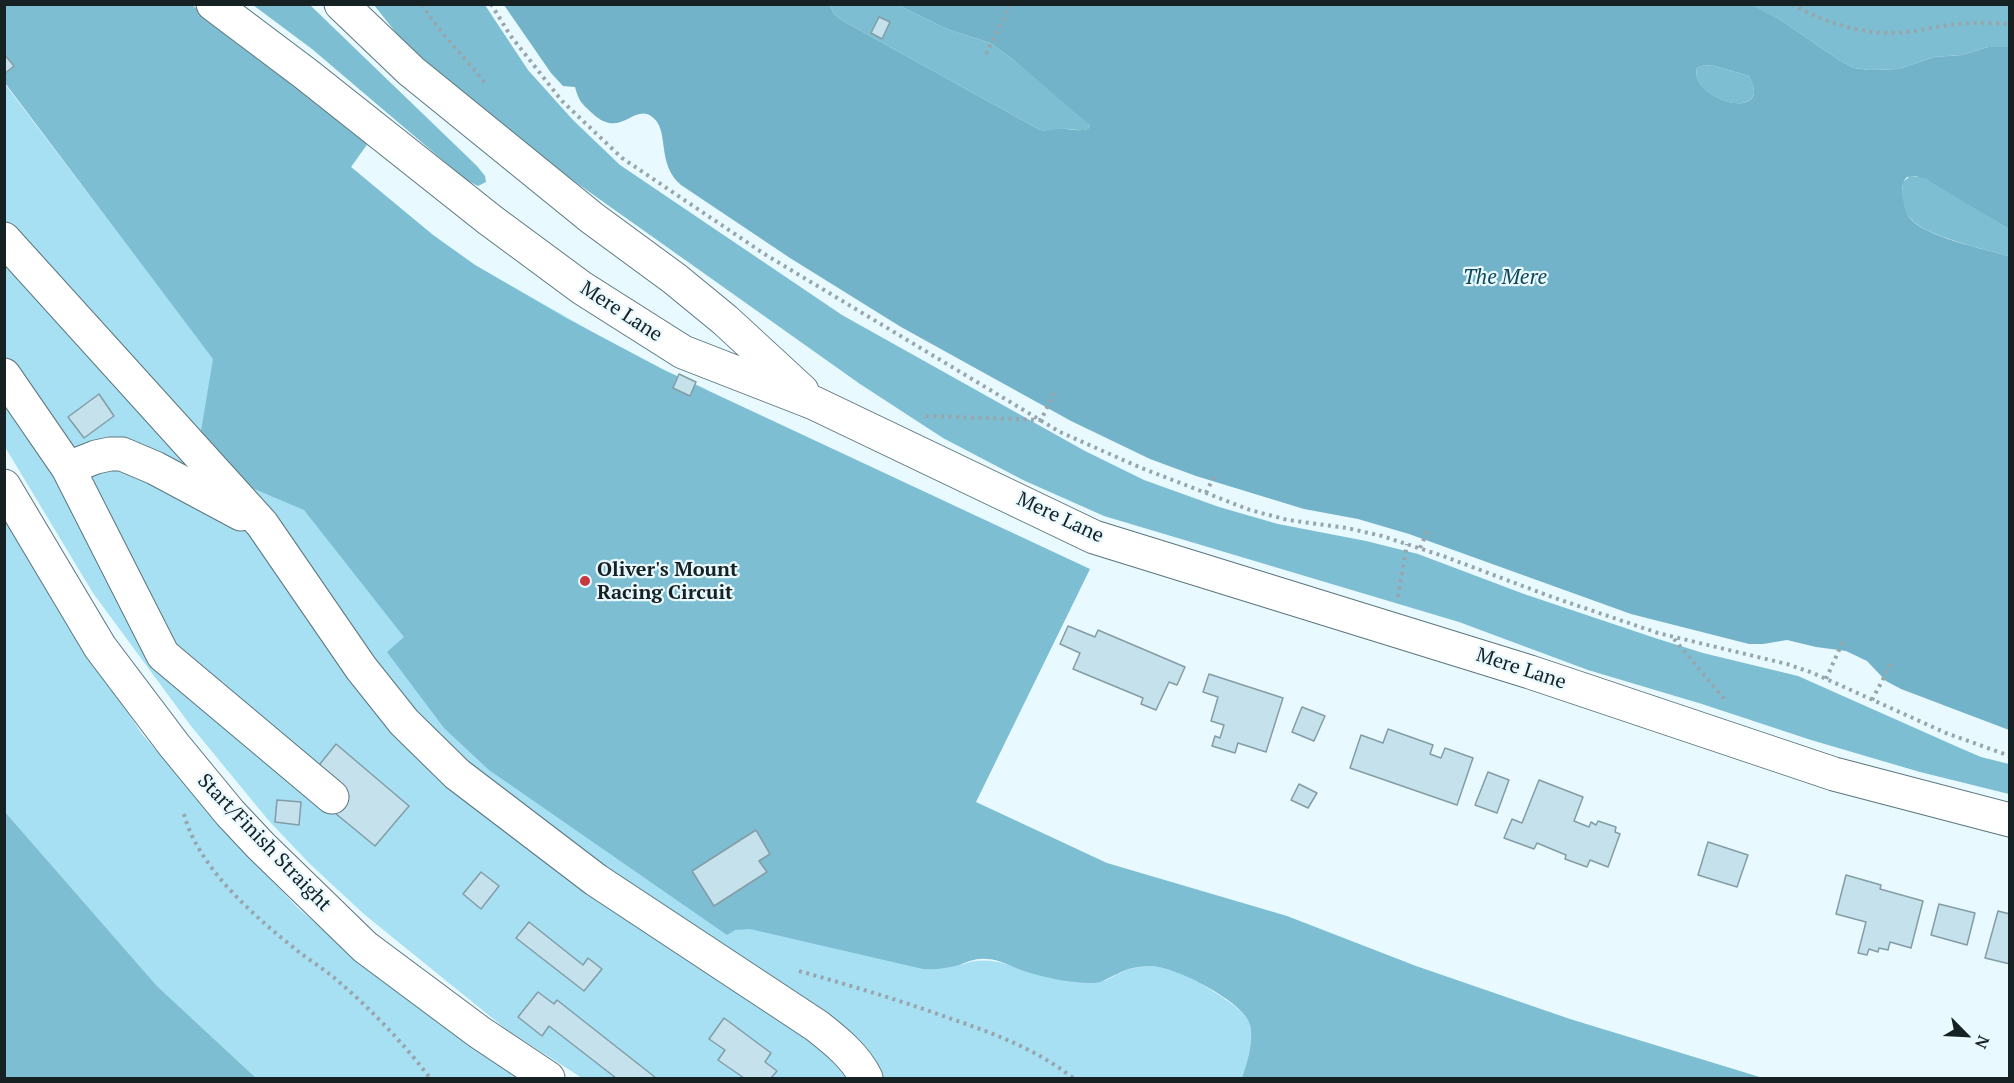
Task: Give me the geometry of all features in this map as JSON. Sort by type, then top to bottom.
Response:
[{"type":"street","name":"Mere Lane","points":[[213,4],[306,74],[490,220],[592,295],[683,352],[814,402],[1094,537],[1530,672],[1834,774],[2010,820]]},
{"type":"street","points":[[341,4],[411,72],[592,218],[675,279],[725,320],[814,402]]},
{"type":"street","points":[[4,239],[262,524],[361,668],[404,722],[457,774],[596,880],[816,1026],[838,1043],[860,1065],[866,1078]]},
{"type":"street","points":[[4,375],[68,468],[163,655],[332,797]]},
{"type":"street","points":[[68,468],[96,457],[122,454],[155,468],[262,524]]},
{"type":"street","name":"Start/Finish Straight","points":[[4,486],[100,647],[174,745],[230,813],[365,947],[479,1032],[548,1078]]},
{"type":"path","points":[[491,4],[510,35],[562,100],[622,158],[765,255],[1041,420],[1096,449],[1250,510],[1278,518],[1347,528],[1407,544],[1552,597],[1672,637],[1770,659],[1826,679],[1946,733],[2010,756]]},
{"type":"path","points":[[986,54],[1011,4]]},
{"type":"path","points":[[1792,4],[1815,16],[1840,24],[1863,30],[1893,33],[1959,24],[2010,24]]},
{"type":"path","points":[[1041,420],[1054,393]]},
{"type":"path","points":[[917,416],[1041,420]]},
{"type":"path","points":[[1206,493],[1215,474]]},
{"type":"path","points":[[1420,548],[1428,530]]},
{"type":"path","points":[[1394,629],[1407,544]]},
{"type":"path","points":[[1672,637],[1727,702]]},
{"type":"path","points":[[1826,679],[1843,641]]},
{"type":"path","points":[[1872,700],[1891,664]]},
{"type":"path","points":[[182,808],[196,845],[230,888],[274,931],[355,996],[430,1078]]},
{"type":"path","points":[[789,968],[976,1027],[1037,1054],[1073,1078]]},
{"type":"shaded area","points":[[5,5],[192,5],[371,139],[351,167],[433,235],[475,265],[566,318],[664,370],[1090,569],[976,802],[1107,863],[1287,916],[1416,966],[1570,1019],[1763,1078],[1242,1078],[1251,1045],[1250,1025],[1246,1016],[1236,1006],[1208,987],[1162,968],[1143,966],[1121,972],[1099,982],[1084,983],[1040,976],[991,959],[975,960],[941,969],[923,969],[750,929],[735,930],[727,935],[489,770],[444,728],[387,652],[404,637],[304,510],[245,485],[200,437],[213,359],[5,83],[4,74],[14,66],[5,54]]},
{"type":"shaded area","points":[[253,5],[310,5],[477,166],[485,176],[486,182],[478,186],[466,180],[312,49]]},
{"type":"shaded area","points":[[374,5],[485,5],[528,70],[573,120],[620,165],[842,315],[1085,451],[1144,480],[1219,507],[1278,524],[1366,541],[1418,554],[1524,594],[1655,638],[1703,653],[1798,676],[1981,757],[2009,764],[2009,794],[1920,772],[1811,740],[1588,670],[1459,622],[1104,516],[1023,480],[943,438],[860,384],[564,174],[423,67]]},
{"type":"shaded area","points":[[830,5],[898,5],[947,29],[990,43],[1090,125],[1084,130],[1040,130],[843,21],[834,14]]},
{"type":"shaded area","points":[[1749,5],[2009,5],[2009,47],[1988,47],[1962,55],[1934,57],[1899,69],[1854,68],[1779,19]]},
{"type":"shaded area","points":[[1704,65],[1749,76],[1754,94],[1749,101],[1741,103],[1720,99],[1709,93],[1701,86],[1697,77],[1697,68]]},
{"type":"shaded area","name":"Oliver's Mount Racing Circuit","points":[[4,83],[213,358],[351,167],[433,235],[475,265],[596,334],[706,389],[976,802],[961,965],[974,961],[999,962],[1049,977],[1093,981],[1105,980],[1139,967],[1169,968],[1227,1000],[1246,1017],[1250,1024],[1251,1045],[1242,1078],[582,1078],[507,1030],[365,915],[310,864],[269,821],[191,726],[93,593],[5,447]]},
{"type":"shaded area","points":[[1910,176],[1922,177],[1935,183],[2009,229],[2009,256],[1942,237],[1918,225],[1907,214],[1903,201],[1903,182]]},
{"type":"shaded area","points":[[4,514],[53,600],[142,734],[238,845],[299,909],[369,968],[516,1078],[256,1078],[157,986],[5,812]]},
{"type":"shaded area","points":[[5,812],[157,986],[256,1078],[5,1078]]},
{"type":"water","name":"The Mere","points":[[1749,4],[1779,19],[1854,68],[1899,69],[1934,57],[1962,55],[1988,47],[2009,47],[2009,229],[1926,179],[1915,176],[1907,177],[1902,190],[1909,217],[1928,231],[2009,256],[2009,730],[1901,689],[1886,681],[1867,661],[1846,651],[1787,640],[1749,644],[1631,614],[1409,534],[1358,519],[1304,509],[1196,476],[1150,459],[1071,421],[901,327],[790,258],[681,185],[668,167],[657,122],[651,116],[638,114],[618,123],[610,123],[592,113],[581,101],[575,87],[563,86],[551,73],[504,5],[830,5],[834,14],[843,21],[1040,130],[1088,129],[1090,125],[990,43],[947,29],[898,5]],"holes":[[[1704,65],[1749,76],[1754,92],[1749,101],[1741,103],[1720,99],[1702,86],[1697,77],[1697,68]]]},
{"type":"building","points":[[879,17],[890,22],[882,39],[871,33]]},
{"type":"building","points":[[4,54],[14,66],[4,74]]},
{"type":"building","points":[[679,374],[696,382],[690,396],[673,388]]},
{"type":"building","points":[[99,394],[114,416],[84,438],[68,417]]},
{"type":"building","points":[[1068,626],[1095,637],[1098,630],[1185,667],[1177,685],[1169,682],[1156,710],[1141,704],[1143,698],[1073,669],[1080,653],[1060,644]]},
{"type":"building","points":[[1209,674],[1283,698],[1266,752],[1238,743],[1235,753],[1212,746],[1215,736],[1220,738],[1224,725],[1211,721],[1218,697],[1203,692]]},
{"type":"building","points":[[1302,707],[1325,716],[1314,741],[1292,732]]},
{"type":"building","points":[[1388,729],[1433,745],[1430,754],[1441,758],[1445,748],[1473,758],[1457,805],[1350,768],[1361,735],[1383,743]]},
{"type":"building","points":[[336,744],[409,806],[375,846],[335,813],[349,796],[316,769]]},
{"type":"building","points":[[1488,772],[1509,780],[1497,813],[1475,805]]},
{"type":"building","points":[[1539,780],[1583,797],[1574,821],[1589,827],[1591,822],[1596,825],[1598,821],[1616,827],[1615,832],[1620,834],[1608,867],[1590,860],[1587,867],[1565,859],[1566,855],[1537,843],[1534,849],[1504,838],[1512,819],[1522,823]]},
{"type":"building","points":[[1299,784],[1317,793],[1308,808],[1291,800]]},
{"type":"building","points":[[277,800],[301,802],[299,825],[275,822]]},
{"type":"building","points":[[756,830],[770,854],[759,861],[767,872],[714,906],[692,871]]},
{"type":"building","points":[[1708,842],[1748,855],[1737,887],[1698,875]]},
{"type":"building","points":[[481,872],[499,886],[481,909],[463,894]]},
{"type":"building","points":[[1846,875],[1881,885],[1880,889],[1923,901],[1911,948],[1890,942],[1888,950],[1879,948],[1878,952],[1869,949],[1867,955],[1858,953],[1866,922],[1836,914]]},
{"type":"building","points":[[1939,904],[1975,913],[1967,945],[1931,935]]},
{"type":"building","points":[[1998,911],[2010,914],[2010,964],[1985,958]]},
{"type":"building","points":[[529,922],[583,965],[588,958],[602,969],[584,991],[516,938]]},
{"type":"building","points":[[538,992],[554,1004],[557,1000],[656,1078],[616,1078],[549,1026],[542,1036],[518,1017]]},
{"type":"building","points":[[724,1018],[771,1053],[765,1062],[777,1071],[771,1078],[744,1078],[718,1060],[725,1050],[709,1039]]},
{"type":"place","name":"Oliver's Mount Racing Circuit","points":[[585,581]]}]
